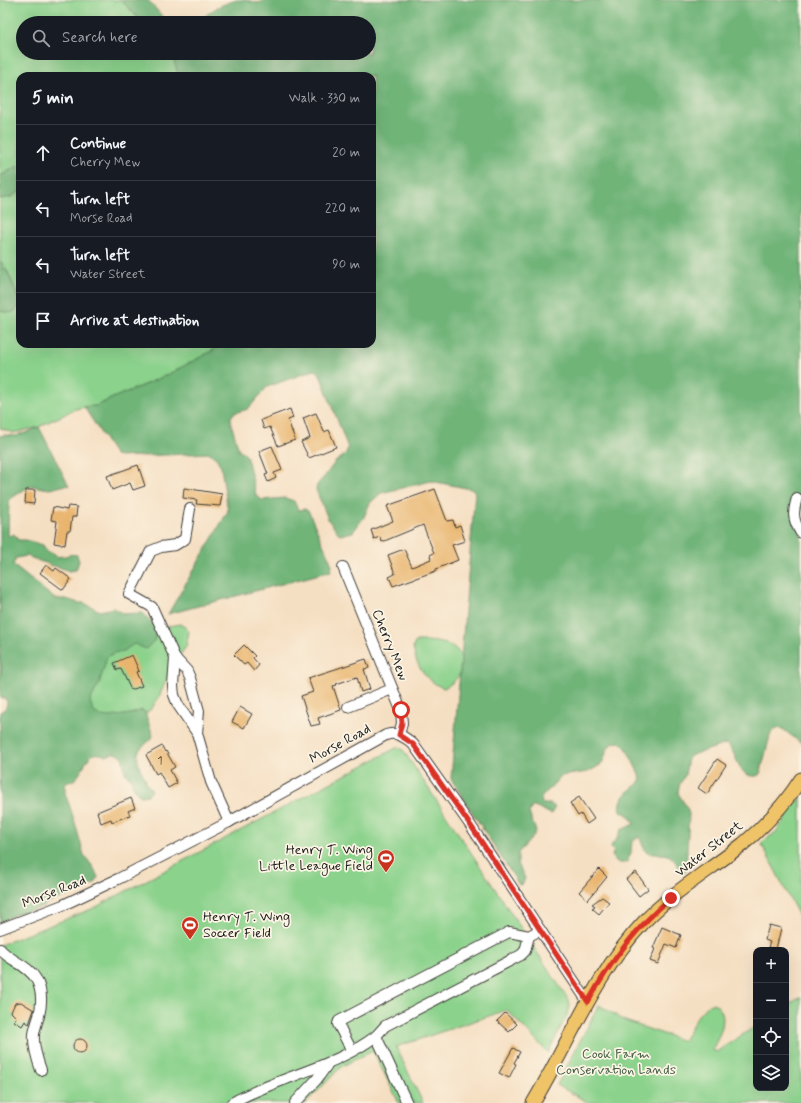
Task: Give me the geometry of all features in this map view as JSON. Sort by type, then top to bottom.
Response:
[{"type":"main road","name":"Water Street","points":[[533,1103],[588,1002],[622,948],[644,922],[671,898],[743,844],[760,829],[787,800],[801,779]]},
{"type":"street","points":[[798,498],[793,513],[796,524],[801,533]]},
{"type":"street","points":[[190,508],[185,539],[175,545],[161,547],[151,551],[129,594],[152,607],[175,658],[187,671],[199,711],[197,733]]},
{"type":"street","name":"Cherry Mew","points":[[343,567],[401,710],[402,718],[399,735]]},
{"type":"street","points":[[175,658],[173,686],[174,695],[178,705],[197,733],[211,782],[229,822]]},
{"type":"street","points":[[348,707],[392,689]]},
{"type":"street","name":"Morse Road","points":[[0,929],[90,893],[229,822],[386,735],[390,733],[399,735]]},
{"type":"street","points":[[399,735],[413,744],[471,826],[588,1002]]},
{"type":"street","points":[[352,1051],[338,1024],[339,1021],[509,932],[529,936],[540,930]]},
{"type":"street","points":[[232,1103],[247,1095],[327,1064],[352,1051],[376,1036],[385,1026],[521,955],[525,951],[529,936]]},
{"type":"street","points":[[0,950],[30,972],[36,979],[40,990],[41,1007],[34,1039],[41,1070]]},
{"type":"street","points":[[376,1036],[407,1103]]},
{"type":"street","points":[[295,1103],[317,1079],[327,1064]]},
{"type":"green space","points":[[0,0],[121,0],[136,16],[16,16],[16,60],[174,60],[178,72],[16,72],[16,167],[0,176]]},
{"type":"green space","points":[[121,0],[149,1],[162,16],[136,16]]},
{"type":"green space","points":[[237,0],[246,0],[258,3],[265,0],[801,0],[801,743],[780,728],[772,731],[760,774],[757,776],[750,776],[742,770],[734,754],[726,744],[692,755],[688,758],[685,775],[679,786],[678,793],[689,814],[686,871],[683,873],[674,860],[669,856],[663,854],[652,854],[646,851],[639,837],[632,841],[631,853],[627,862],[620,863],[616,861],[612,855],[614,851],[611,849],[612,844],[617,839],[621,830],[634,824],[629,816],[621,812],[622,800],[641,778],[626,748],[620,742],[612,743],[607,750],[602,764],[588,772],[561,776],[541,798],[542,804],[551,804],[555,807],[551,814],[535,806],[531,808],[529,813],[536,831],[532,838],[518,853],[518,864],[525,878],[523,884],[519,885],[451,779],[475,492],[471,489],[431,481],[381,493],[370,503],[364,517],[353,532],[340,535],[329,521],[316,490],[317,485],[335,462],[345,455],[348,448],[319,372],[314,370],[267,387],[248,409],[234,413],[231,417],[231,423],[239,451],[244,453],[247,457],[256,495],[262,500],[285,498],[294,501],[298,510],[305,509],[309,512],[332,565],[331,571],[168,614],[228,511],[221,467],[217,459],[210,453],[119,457],[114,454],[84,407],[96,406],[165,376],[218,348],[376,348],[376,72],[178,72],[174,60],[376,60],[376,16],[205,16],[216,8]]},
{"type":"green space","points":[[16,167],[16,194],[11,197],[0,199],[0,176]]},
{"type":"green space","points":[[16,194],[16,291],[8,272],[0,261],[0,199],[11,197]]},
{"type":"green space","points":[[0,261],[4,266],[16,292],[16,310],[13,312],[0,311]]},
{"type":"green space","points":[[16,310],[16,348],[218,348],[165,376],[96,406],[72,410],[39,427],[13,433],[0,428],[0,311],[11,313]]},
{"type":"green space","points":[[39,427],[69,486],[66,485],[50,489],[32,486],[9,500],[8,535],[10,536],[14,534],[18,540],[26,540],[43,545],[47,551],[59,557],[73,554],[77,555],[79,561],[76,570],[69,571],[56,566],[51,566],[27,556],[16,558],[13,565],[55,599],[66,599],[84,603],[100,611],[113,608],[125,614],[143,613],[152,622],[157,630],[154,641],[146,649],[135,644],[124,651],[114,653],[107,657],[99,684],[90,701],[93,711],[100,716],[110,717],[130,714],[142,710],[145,712],[153,736],[139,750],[138,758],[139,765],[147,785],[152,791],[148,795],[139,795],[133,786],[131,779],[125,773],[122,756],[114,753],[106,756],[98,754],[92,755],[78,776],[65,785],[65,793],[84,855],[98,877],[95,883],[77,889],[69,895],[49,902],[43,907],[16,914],[0,923],[0,712],[7,704],[5,698],[0,698],[0,677],[2,667],[0,660],[0,435],[17,436]]},
{"type":"green space","points":[[0,590],[138,627],[159,628],[180,624],[189,632],[186,647],[173,664],[159,697],[152,708],[143,716],[80,729],[0,682]]},
{"type":"green space","points":[[416,641],[431,641],[453,646],[460,654],[462,664],[460,673],[456,680],[444,688],[428,678],[419,666],[416,659],[413,647]]},
{"type":"green space","points":[[398,747],[403,750],[568,999],[570,1004],[569,1011],[548,1053],[507,1010],[396,1047],[423,1103],[399,1103],[373,1051],[342,1066],[306,1103],[0,1103],[0,945],[94,908]]},
{"type":"green space","points":[[801,796],[801,920],[761,843],[776,832]]},
{"type":"green space","name":"Cook Farm Conservation Lands","points":[[801,997],[801,1103],[589,1103],[557,1085],[599,1005],[625,1021],[684,1041],[698,1015],[713,1003],[719,1007],[723,1019],[718,1039],[712,1050],[716,1052],[753,1028],[753,1091],[789,1091],[789,1004]]},
{"type":"building","points":[[290,409],[293,418],[288,420],[295,440],[278,446],[270,427],[264,429],[261,420]]},
{"type":"building","points":[[316,413],[324,432],[329,430],[336,447],[309,458],[301,442],[310,438],[303,418]]},
{"type":"building","points":[[272,446],[282,470],[274,473],[276,478],[268,482],[265,475],[268,474],[259,451]]},
{"type":"building","points":[[138,465],[145,486],[133,490],[130,483],[112,490],[107,476]]},
{"type":"building","points":[[184,488],[222,494],[220,506],[196,504],[197,500],[183,498]]},
{"type":"building","points":[[435,489],[447,521],[453,520],[455,527],[460,525],[465,541],[452,545],[458,560],[436,569],[436,571],[393,586],[389,577],[395,574],[388,555],[404,549],[412,567],[431,559],[430,555],[434,553],[423,525],[382,542],[380,537],[374,539],[371,530],[393,521],[387,506]]},
{"type":"building","points":[[26,490],[35,490],[34,504],[25,503]]},
{"type":"building","points":[[68,506],[77,507],[76,517],[72,517],[70,531],[67,531],[65,545],[54,543],[57,521],[51,520],[53,507],[67,510]]},
{"type":"building","points":[[46,565],[54,571],[56,568],[71,579],[63,590],[40,573]]},
{"type":"building","points":[[244,645],[255,656],[253,658],[259,665],[254,671],[247,663],[244,665],[234,655]]},
{"type":"building","points":[[132,655],[139,671],[136,672],[142,686],[131,690],[121,669],[117,670],[114,663]]},
{"type":"building","points":[[366,659],[369,668],[364,669],[370,689],[361,692],[357,677],[336,684],[337,685],[333,686],[341,710],[318,718],[320,724],[311,726],[301,696],[313,692],[308,678]]},
{"type":"building","points":[[240,707],[252,714],[244,728],[232,722]]},
{"type":"building","points":[[162,746],[175,767],[170,770],[177,783],[168,788],[159,772],[156,774],[146,755]]},
{"type":"building","points":[[717,759],[726,765],[707,794],[698,788]]},
{"type":"building","points":[[579,797],[594,819],[587,824],[581,814],[578,816],[570,803]]},
{"type":"building","points":[[131,798],[135,808],[128,811],[130,815],[112,822],[111,819],[101,823],[97,812]]},
{"type":"building","points":[[599,869],[607,877],[588,900],[579,892]]},
{"type":"building","points":[[636,872],[648,889],[639,896],[626,879]]},
{"type":"building","points":[[602,897],[609,902],[599,914],[592,908],[595,906],[592,904]]},
{"type":"building","points":[[769,925],[781,928],[776,947],[768,947],[770,942],[765,940]]},
{"type":"building","points":[[662,927],[681,935],[676,948],[666,944],[658,964],[650,961],[655,949],[653,948]]},
{"type":"building","points":[[21,1002],[34,1010],[29,1024],[25,1021],[22,1026],[14,1021],[16,1017],[11,1012],[15,1003]]},
{"type":"building","points":[[505,1013],[517,1024],[509,1032],[497,1021]]},
{"type":"building","points":[[80,1039],[85,1041],[87,1046],[85,1051],[80,1053],[75,1051],[73,1046],[75,1041]]},
{"type":"building","points":[[513,1048],[520,1052],[514,1063],[516,1064],[509,1078],[499,1073]]},
{"type":"place","name":"Henry T. Wing Little League Field","points":[[386,873]]},
{"type":"place","name":"Henry T. Wing Soccer Field","points":[[190,940]]},
{"type":"route","points":[[401,710],[402,723],[399,735],[413,744],[471,826],[588,1002],[596,987],[622,948],[644,922],[671,898]]}]
